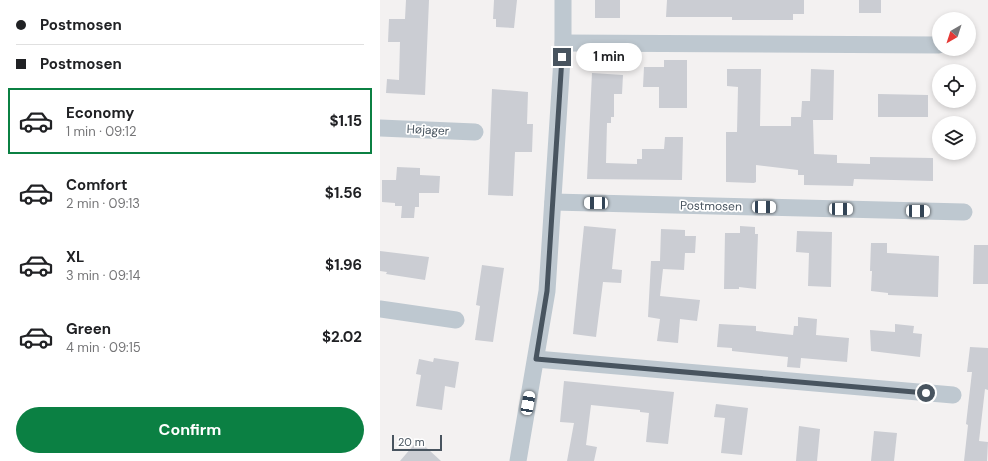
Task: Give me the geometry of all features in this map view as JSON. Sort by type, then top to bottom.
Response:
[{"type":"street","points":[[518,461],[547,291],[563,42],[563,0]]},
{"type":"street","points":[[563,42],[932,45]]},
{"type":"street","name":"Højager","points":[[380,128],[475,132]]},
{"type":"street","name":"Postmosen","points":[[553,202],[964,212]]},
{"type":"street","points":[[380,309],[456,320]]},
{"type":"street","points":[[536,359],[953,395]]},
{"type":"building","points":[[406,0],[429,0],[425,95],[386,93],[387,79],[399,80],[400,42],[388,42],[389,19],[405,19]]},
{"type":"building","points":[[494,0],[517,0],[514,28],[496,27],[496,19],[493,19]]},
{"type":"building","points":[[595,0],[620,0],[620,18],[595,18]]},
{"type":"building","points":[[667,0],[804,0],[804,14],[793,14],[793,20],[732,20],[732,17],[666,17]]},
{"type":"building","points":[[859,0],[881,0],[881,13],[859,13]]},
{"type":"building","points":[[664,60],[687,60],[687,108],[659,108],[659,87],[643,87],[644,67],[664,67]]},
{"type":"building","points":[[727,69],[761,69],[760,126],[791,126],[791,117],[801,117],[802,101],[810,101],[811,69],[834,70],[833,120],[813,120],[814,154],[837,155],[837,163],[870,164],[870,157],[932,158],[933,181],[854,179],[853,186],[804,185],[804,175],[798,175],[798,170],[756,165],[756,182],[726,182],[726,132],[737,132],[738,87],[727,86]]},
{"type":"building","points":[[592,73],[623,75],[622,94],[614,94],[614,117],[611,117],[611,123],[607,123],[606,163],[637,164],[637,159],[642,159],[642,149],[664,149],[665,137],[683,137],[682,180],[587,179]]},
{"type":"building","points":[[492,89],[528,92],[527,124],[533,124],[532,152],[515,152],[513,196],[488,195]]},
{"type":"building","points":[[878,94],[928,95],[928,117],[878,117]]},
{"type":"building","points":[[397,167],[420,168],[420,175],[440,176],[439,193],[419,193],[419,207],[415,207],[414,218],[401,218],[402,206],[395,206],[395,203],[382,202],[382,180],[396,180]]},
{"type":"building","points":[[584,226],[616,229],[612,269],[622,270],[621,283],[603,282],[596,337],[573,334]]},
{"type":"building","points":[[740,226],[755,227],[755,234],[758,234],[756,289],[739,287],[739,289],[724,289],[725,233],[740,233]]},
{"type":"building","points":[[661,229],[685,230],[685,236],[696,236],[695,253],[685,253],[684,270],[663,269],[660,296],[700,300],[697,321],[680,319],[678,343],[657,341],[660,319],[648,317],[651,261],[660,261]]},
{"type":"building","points":[[797,231],[832,232],[831,287],[808,286],[809,253],[796,252]]},
{"type":"building","points":[[871,243],[887,243],[887,253],[939,256],[938,297],[888,295],[888,293],[871,291]]},
{"type":"building","points":[[974,245],[988,245],[988,284],[973,284]]},
{"type":"building","points":[[380,251],[429,257],[425,280],[386,274],[387,272],[380,271]]},
{"type":"building","points":[[482,265],[504,268],[493,342],[475,340],[480,306],[476,305]]},
{"type":"building","points":[[798,317],[817,319],[816,335],[849,338],[847,362],[801,358],[800,368],[787,367],[788,357],[732,351],[732,348],[717,347],[719,324],[756,326],[756,331],[793,335],[794,326],[798,326]]},
{"type":"building","points":[[895,324],[914,326],[913,333],[922,334],[920,357],[871,351],[870,330],[895,332]]},
{"type":"building","points":[[970,347],[988,348],[988,390],[985,389],[979,441],[988,442],[987,461],[964,461],[968,425],[966,424],[972,372],[967,372]]},
{"type":"building","points":[[434,358],[459,362],[455,388],[445,386],[442,410],[416,406],[421,375],[416,374],[419,359],[433,362]]},
{"type":"building","points":[[564,381],[674,392],[668,444],[646,442],[649,413],[640,412],[640,410],[591,405],[586,445],[597,447],[594,461],[567,461],[574,423],[560,422]]},
{"type":"building","points":[[716,404],[748,408],[742,455],[721,453],[725,418],[714,417]]},
{"type":"building","points":[[799,426],[820,429],[817,461],[796,461]]},
{"type":"building","points":[[874,431],[897,433],[894,461],[871,461]]},
{"type":"building","points":[[418,440],[441,461],[400,461]]},
{"type":"route","points":[[562,57],[547,291],[536,359],[926,393]]}]
